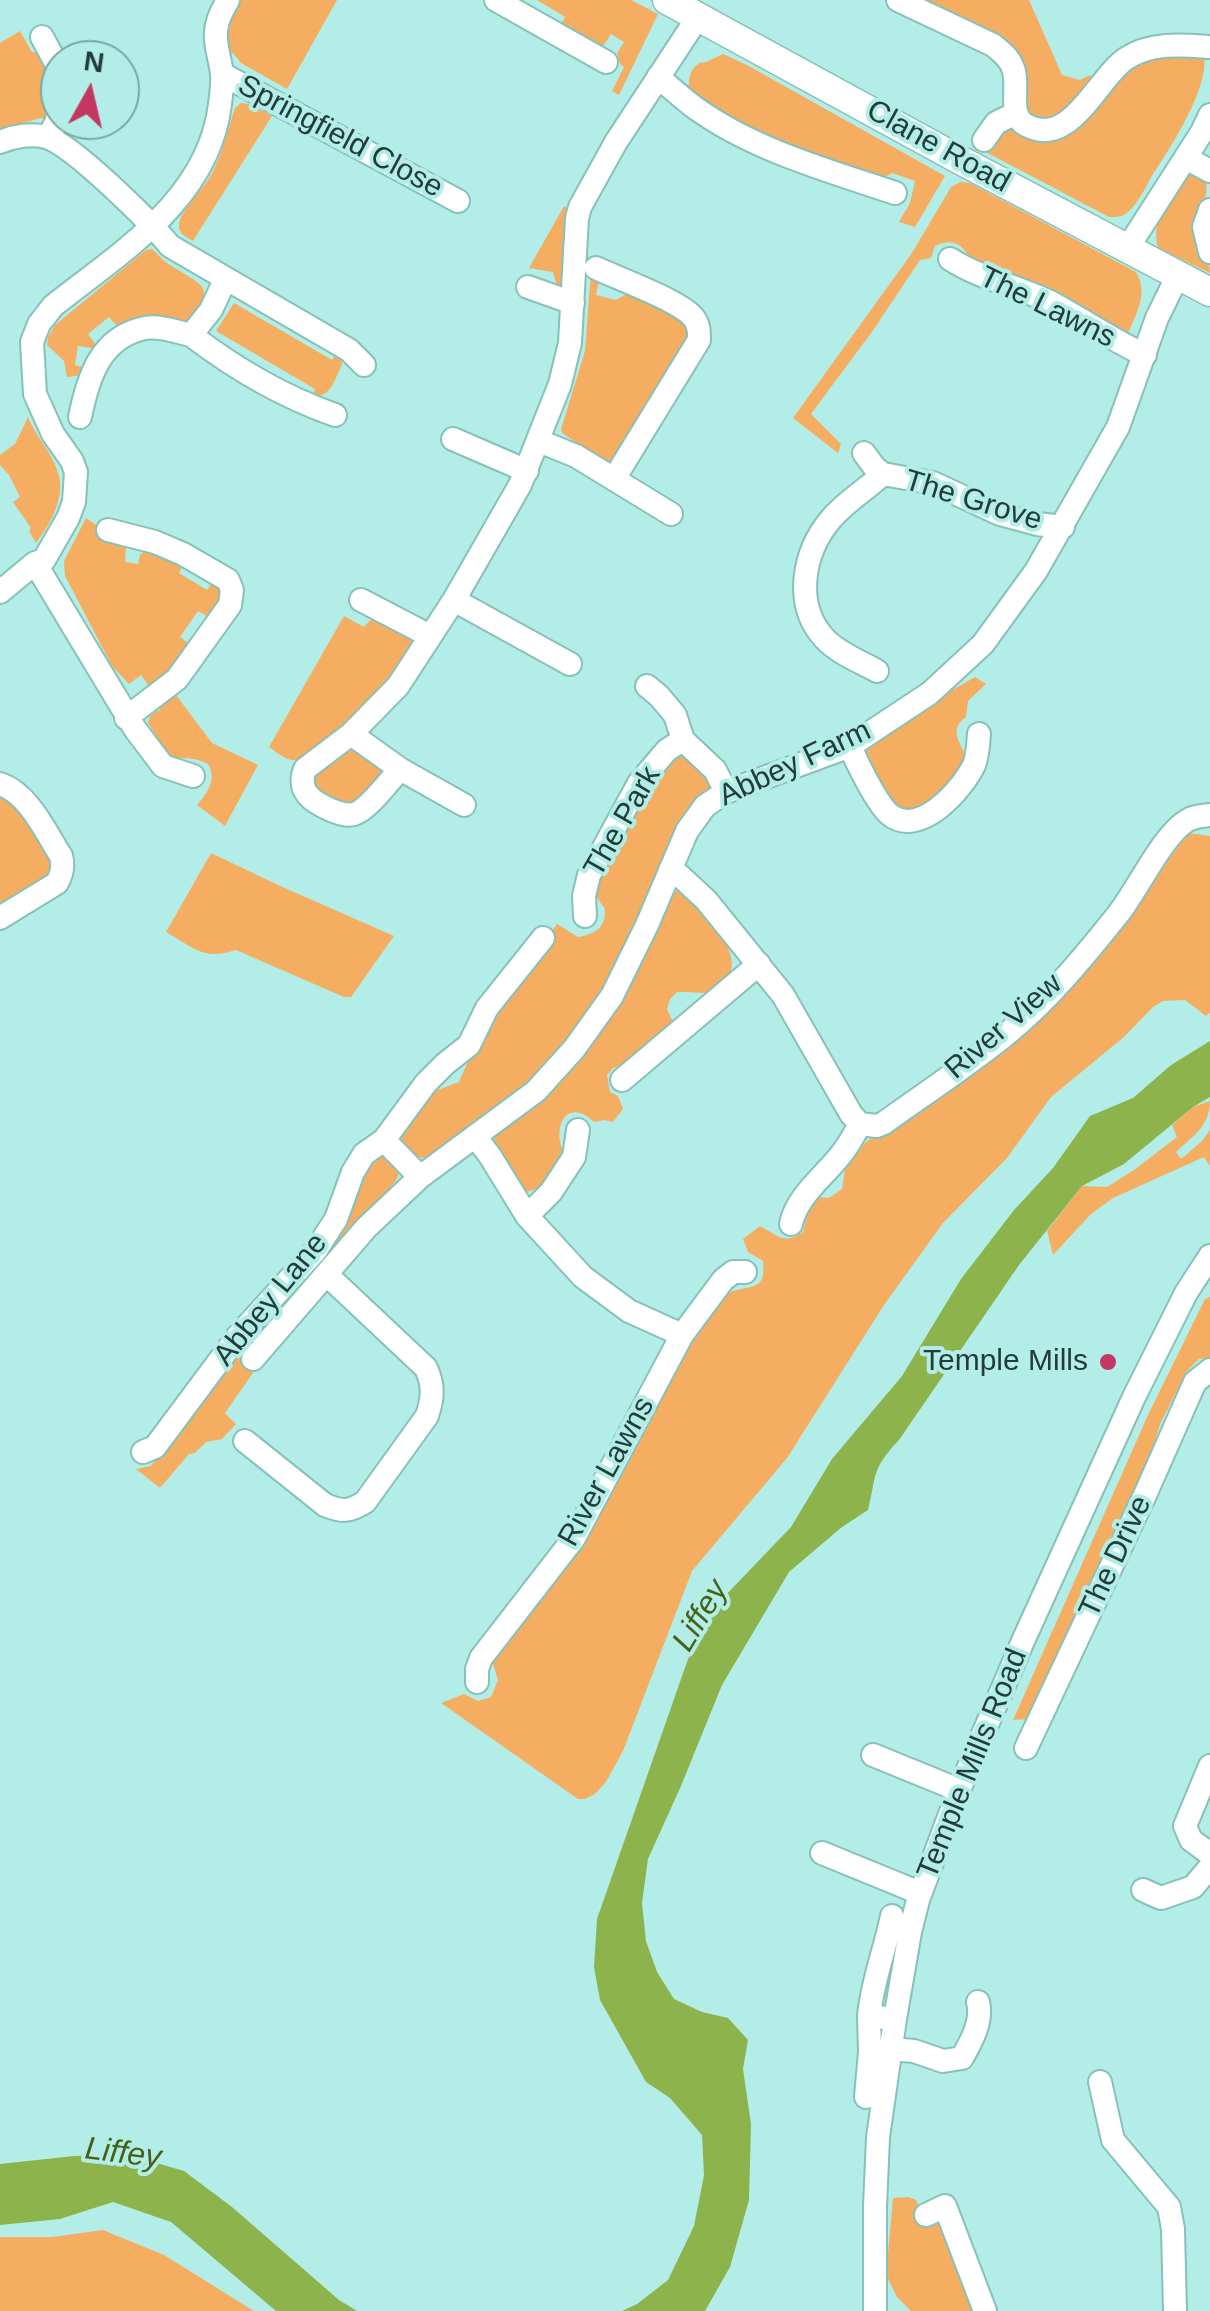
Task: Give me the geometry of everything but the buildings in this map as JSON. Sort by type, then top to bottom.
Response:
[{"type":"main road","name":"Clane Road","points":[[667,0],[1210,292]]},
{"type":"street","points":[[0,592],[44,560],[74,502],[76,472],[36,394],[32,342],[35,332],[45,314],[154,227],[192,180],[213,134],[219,108],[222,74],[216,44],[217,22],[228,0]]},
{"type":"street","points":[[496,0],[606,62]]},
{"type":"street","points":[[898,0],[993,45],[1005,55],[1014,70],[1016,114],[1022,124],[1038,130],[1062,126],[1112,72],[1142,50],[1163,46],[1210,47]]},
{"type":"street","points":[[400,768],[361,811],[353,814],[340,814],[314,802],[302,783],[305,769],[352,734],[387,699],[454,600],[527,471],[570,343],[580,206],[616,142],[698,17]]},
{"type":"street","name":"Springfield Close","points":[[222,74],[458,201]]},
{"type":"street","points":[[658,77],[695,108],[742,136],[895,193]]},
{"type":"street","points":[[984,140],[996,123],[1016,114]]},
{"type":"street","points":[[1127,249],[1210,115]]},
{"type":"street","points":[[0,142],[40,137]]},
{"type":"street","points":[[53,140],[68,149],[170,246],[349,350],[364,365]]},
{"type":"street","points":[[1186,158],[1210,171]]},
{"type":"street","points":[[1210,210],[1204,227],[1210,252]]},
{"type":"street","name":"The Lawns","points":[[950,259],[972,273],[1050,302],[1145,355]]},
{"type":"street","points":[[596,268],[679,306],[699,327],[698,340],[614,479]]},
{"type":"street","name":"Abbey Farm","points":[[252,1358],[366,1228],[420,1176],[536,1091],[574,1049],[612,996],[687,832],[705,806],[726,792],[850,746],[930,694],[983,644],[1036,571],[1118,427],[1178,275]]},
{"type":"street","points":[[191,334],[211,310],[225,280]]},
{"type":"street","points":[[528,288],[574,304]]},
{"type":"street","points":[[80,417],[99,357],[122,336],[145,328],[191,334],[282,392],[335,415]]},
{"type":"street","points":[[453,438],[527,471]]},
{"type":"street","points":[[539,441],[576,456],[671,514]]},
{"type":"street","name":"The Grove","points":[[864,453],[883,474],[933,483],[1000,514],[1063,527]]},
{"type":"street","name":"The Grove","points":[[877,671],[826,640],[811,619],[805,595],[812,547],[832,518],[883,474]]},
{"type":"street","points":[[108,530],[134,549],[155,542],[183,554],[228,580],[232,590],[230,605],[177,679],[126,718]]},
{"type":"street","points":[[35,563],[126,718],[163,766],[193,776]]},
{"type":"street","points":[[361,600],[430,636]]},
{"type":"street","points":[[454,600],[570,664]]},
{"type":"street","name":"The Park","points":[[647,686],[675,716],[683,740],[715,770],[726,792]]},
{"type":"street","points":[[352,734],[400,768],[464,805]]},
{"type":"street","points":[[850,746],[888,812],[910,822],[924,819],[962,785],[974,766],[979,734]]},
{"type":"street","name":"The Park","points":[[585,916],[589,875],[639,782],[667,750],[683,740]]},
{"type":"street","points":[[0,918],[57,883],[63,866],[61,856],[31,809],[16,792],[1,784],[8,761]]},
{"type":"street","name":"River View","points":[[860,1124],[884,1123],[1004,1036],[1098,939],[1130,899],[1170,837],[1184,822],[1210,815]]},
{"type":"street","points":[[670,870],[706,900],[783,995],[860,1124],[844,1150],[800,1202],[791,1224]]},
{"type":"street","name":"Abbey Lane","points":[[143,1452],[155,1447],[237,1338],[316,1250],[336,1219],[357,1163],[384,1140],[426,1083],[473,1040],[487,1008],[543,938]]},
{"type":"street","points":[[622,1080],[759,964]]},
{"type":"street","points":[[526,1216],[551,1192],[574,1158],[578,1130]]},
{"type":"street","points":[[475,1136],[526,1216],[583,1278],[629,1311],[682,1335]]},
{"type":"street","points":[[384,1140],[420,1176]]},
{"type":"street","name":"Temple Mills Road","points":[[881,2307],[875,2208],[878,2137],[895,2019],[920,1893],[1023,1641],[1134,1397],[1186,1292],[1209,1258]]},
{"type":"street","name":"River Lawns","points":[[477,1682],[482,1658],[574,1538],[682,1335],[722,1280],[733,1272],[745,1272]]},
{"type":"street","points":[[245,1441],[325,1504],[340,1511],[352,1510],[365,1502],[427,1416],[433,1384],[426,1368],[326,1274]]},
{"type":"street","name":"The Drive","points":[[1026,1748],[1195,1382],[1210,1370]]},
{"type":"street","points":[[874,1755],[959,1790]]},
{"type":"street","points":[[1210,1766],[1186,1826],[1192,1840],[1210,1854]]},
{"type":"street","points":[[822,1853],[920,1893]]},
{"type":"street","points":[[1143,1890],[1161,1898],[1192,1887],[1210,1867]]},
{"type":"street","points":[[866,2097],[871,1991],[892,1916]]},
{"type":"street","points":[[892,2049],[944,2061],[962,2058],[972,2039],[980,2010],[978,2002]]},
{"type":"street","points":[[868,2016],[895,2019]]},
{"type":"street","points":[[1100,2082],[1113,2140],[1168,2208],[1173,2229],[1174,2311]]},
{"type":"street","points":[[926,2215],[945,2206],[985,2311]]},
{"type":"shaded area","points":[[240,0],[337,0],[287,89],[229,53],[228,25]]},
{"type":"shaded area","points":[[537,0],[631,0],[658,14],[619,95],[612,91],[624,67],[617,53],[624,42],[611,34],[599,47],[559,28],[565,17]]},
{"type":"shaded area","points":[[924,0],[1029,0],[1062,75],[1080,80],[1090,75],[1095,80],[1053,122],[1027,116],[1021,60],[1014,47],[993,32],[943,13]]},
{"type":"shaded area","points":[[20,31],[32,52],[40,53],[40,118],[0,129],[0,43]]},
{"type":"shaded area","points":[[723,54],[945,176],[915,227],[899,222],[910,203],[915,181],[892,173],[881,179],[805,153],[734,120],[689,92],[690,76],[696,66]]},
{"type":"shaded area","points":[[1204,54],[1201,83],[1187,117],[1140,197],[1124,215],[1109,217],[980,149],[1004,130],[1034,136],[1148,57]]},
{"type":"shaded area","points":[[241,103],[272,116],[193,241],[181,233],[180,219],[210,177],[235,108]]},
{"type":"shaded area","points":[[1187,175],[1205,176],[1201,224],[1210,273],[1158,248],[1159,217]]},
{"type":"shaded area","points":[[960,182],[970,183],[1136,272],[1141,297],[1125,340],[973,266],[959,245],[949,242],[935,246],[931,258],[920,260],[811,414],[841,444],[838,453],[793,418],[912,253],[951,187]]},
{"type":"shaded area","points":[[564,206],[565,290],[557,287],[553,272],[529,268]]},
{"type":"shaded area","points":[[152,249],[203,288],[196,311],[186,324],[119,328],[109,317],[88,334],[99,349],[78,346],[75,365],[87,368],[83,375],[67,377],[64,361],[47,345],[55,325]]},
{"type":"shaded area","points":[[591,271],[601,272],[596,295],[616,300],[626,294],[674,313],[693,332],[615,462],[602,460],[561,429],[585,351]]},
{"type":"shaded area","points":[[234,303],[332,360],[336,354],[342,365],[328,391],[313,395],[315,389],[216,331]]},
{"type":"shaded area","points":[[28,417],[53,460],[60,487],[53,517],[36,543],[13,502],[20,497],[0,465],[0,455],[15,444]]},
{"type":"shaded area","points":[[86,518],[123,543],[125,562],[138,564],[146,550],[185,561],[179,573],[207,590],[216,577],[223,599],[210,618],[198,611],[180,637],[191,645],[171,675],[151,689],[141,675],[129,684],[112,666],[65,576],[64,561]]},
{"type":"shaded area","points":[[344,616],[364,627],[373,617],[415,640],[411,651],[358,714],[299,760],[287,759],[269,747]]},
{"type":"shaded area","points":[[975,677],[986,684],[968,701],[966,717],[957,727],[967,760],[963,769],[942,793],[906,814],[889,802],[866,757],[866,748],[876,734]]},
{"type":"shaded area","points":[[176,695],[212,743],[258,765],[225,826],[197,805],[211,781],[208,764],[175,757],[153,739],[156,735],[149,718],[160,710],[159,702]]},
{"type":"shaded area","points":[[351,745],[382,768],[379,777],[351,805],[324,801],[312,783],[313,769]]},
{"type":"shaded area","points":[[681,755],[687,756],[712,783],[710,792],[611,979],[576,1031],[541,1072],[428,1157],[413,1155],[401,1144],[402,1134],[432,1092],[459,1082],[496,1009],[557,924],[578,937],[601,925],[605,909],[595,895],[595,886],[644,794],[668,763]]},
{"type":"shaded area","points":[[0,794],[42,840],[52,874],[0,910]]},
{"type":"shaded area","points":[[1188,833],[1210,836],[1210,1013],[1206,1016],[1185,1000],[1163,1001],[1153,1007],[1124,1037],[1051,1097],[1007,1158],[943,1223],[884,1305],[787,1458],[692,1571],[623,1751],[606,1782],[595,1794],[578,1799],[441,1703],[464,1694],[478,1701],[491,1697],[498,1680],[492,1661],[647,1408],[718,1301],[762,1279],[763,1261],[748,1252],[743,1239],[760,1226],[786,1238],[803,1232],[808,1212],[818,1197],[829,1198],[842,1189],[846,1163],[867,1141],[900,1119],[1134,907]]},
{"type":"shaded area","points":[[211,853],[394,936],[351,997],[236,950],[215,954],[200,951],[166,932]]},
{"type":"shaded area","points":[[676,891],[692,901],[719,933],[730,952],[731,972],[716,989],[677,992],[670,999],[667,1009],[671,1028],[607,1075],[610,1092],[618,1096],[623,1109],[613,1122],[594,1122],[576,1112],[564,1118],[559,1134],[564,1153],[543,1187],[526,1192],[504,1167],[494,1135],[549,1090],[669,896]]},
{"type":"shaded area","points":[[1210,1041],[1210,1097],[1124,1164],[1082,1186],[1019,1265],[884,1458],[876,1472],[868,1510],[789,1572],[722,1685],[648,1859],[642,1903],[646,1941],[657,1972],[674,1999],[728,2018],[748,2040],[743,2069],[751,2124],[749,2200],[730,2267],[705,2311],[622,2311],[668,2280],[694,2226],[704,2175],[702,2135],[670,2098],[646,2082],[600,2000],[594,1967],[597,1919],[688,1659],[723,1598],[791,1527],[832,1459],[902,1376],[961,1279],[1014,1210],[1053,1168],[1090,1116],[1133,1098],[1171,1065]]},
{"type":"shaded area","points":[[1210,1101],[1204,1124],[1176,1152],[1181,1159],[1210,1130],[1210,1166],[1204,1157],[1113,1198],[1091,1214],[1053,1255],[1047,1231],[1082,1186],[1107,1187],[1134,1170],[1177,1137],[1172,1125],[1193,1107]]},
{"type":"shaded area","points":[[383,1155],[396,1162],[399,1174],[395,1182],[256,1341],[248,1341],[375,1157]]},
{"type":"shaded area","points":[[1210,1297],[1210,1358],[1199,1359],[1187,1371],[1160,1424],[1142,1488],[1030,1719],[1013,1720],[1148,1415],[1205,1299]]},
{"type":"shaded area","points":[[240,1348],[245,1350],[240,1357],[255,1370],[225,1413],[236,1424],[222,1439],[206,1442],[189,1454],[160,1488],[136,1469],[151,1466],[190,1409]]},
{"type":"shaded area","points":[[129,2155],[184,2171],[357,2311],[276,2311],[171,2222],[113,2202],[60,2219],[0,2225],[0,2164]]},
{"type":"shaded area","points":[[893,2198],[916,2200],[926,2225],[944,2221],[979,2311],[911,2311],[897,2297],[886,2275]]},
{"type":"shaded area","points":[[103,2230],[164,2255],[254,2311],[0,2311],[0,2237],[52,2237]]},
{"type":"place","name":"Temple Mills","points":[[1108,1362]]},
{"type":"water label","name":"Liffey","points":[[701,1616]]},
{"type":"water label","name":"Liffey","points":[[123,2154]]}]
